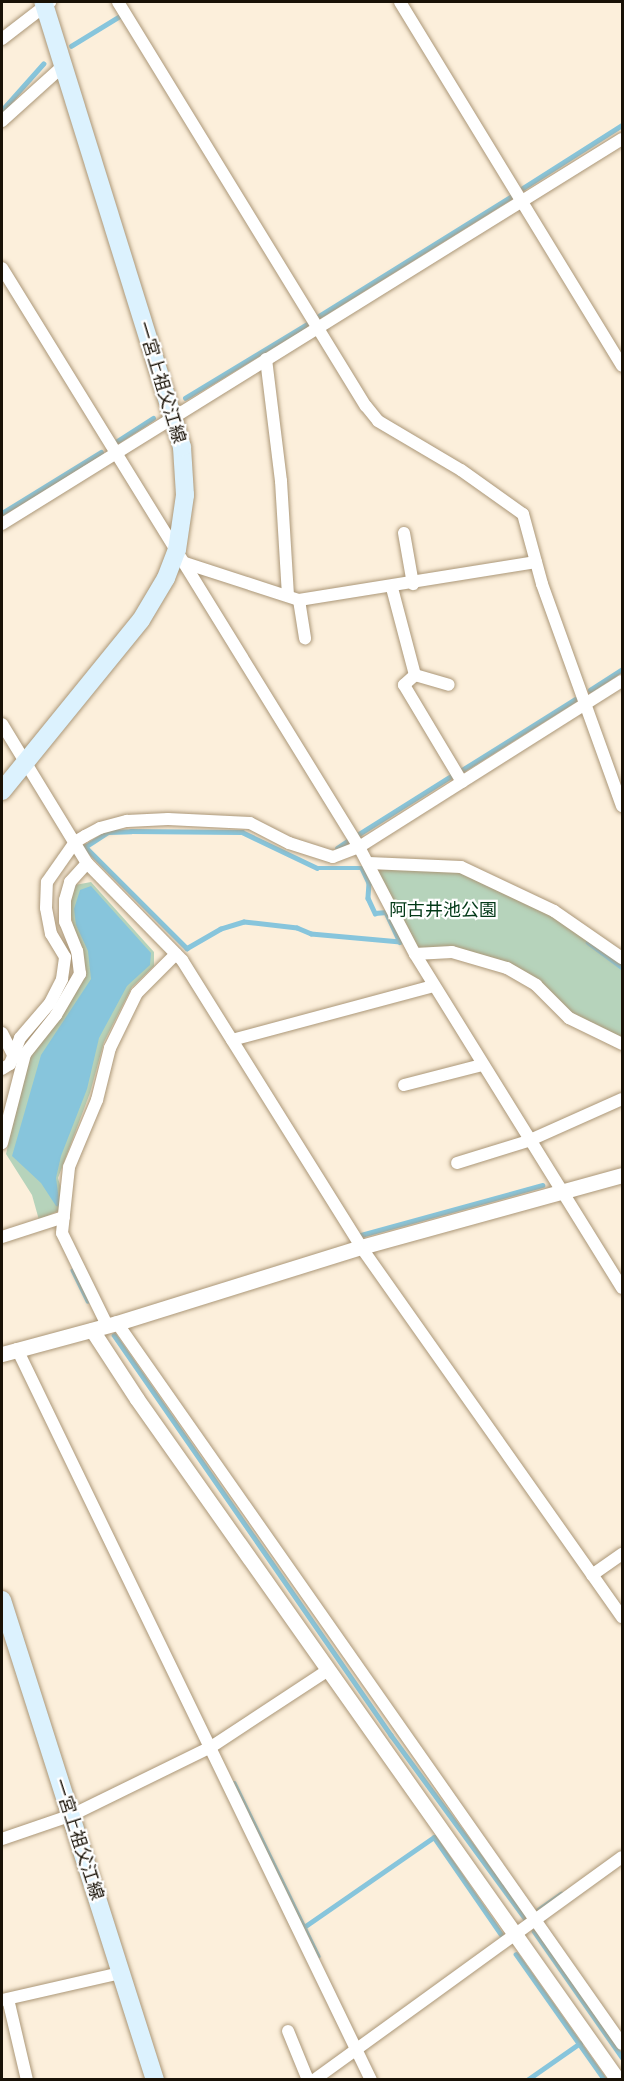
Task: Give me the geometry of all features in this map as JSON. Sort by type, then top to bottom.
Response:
[{"type":"main road","name":"一宮上祖父江線","points":[[2,790],[141,620],[181,556],[185,495],[182,447],[46,3]]},
{"type":"main road","name":"一宮上祖父江線","points":[[2,1600],[155,2079]]},
{"type":"street","points":[[118,2],[378,421],[461,470],[523,514],[536,562],[584,706],[622,806]]},
{"type":"street","points":[[400,2],[622,365]]},
{"type":"street","points":[[2,39],[46,3]]},
{"type":"street","points":[[2,122],[64,65]]},
{"type":"street","points":[[2,524],[622,139]]},
{"type":"street","points":[[2,268],[369,863],[415,954],[434,986],[557,1187],[564,1190],[622,1288]]},
{"type":"street","points":[[266,359],[293,598],[305,639]]},
{"type":"street","points":[[404,533],[413,584]]},
{"type":"street","points":[[181,556],[293,598],[393,588],[536,562]]},
{"type":"street","points":[[393,588],[415,675]]},
{"type":"street","points":[[415,675],[404,685],[462,782]]},
{"type":"street","points":[[415,675],[449,685]]},
{"type":"street","points":[[2,1069],[10,1064],[20,1038],[50,1003],[62,979],[64,957],[51,934],[45,908],[47,882],[75,842],[100,828],[168,819],[250,823],[289,843],[333,857],[359,847],[622,681]]},
{"type":"street","points":[[2,724],[87,863],[176,954],[361,1247],[622,1617]]},
{"type":"street","points":[[2,1143],[25,1054],[56,1015],[80,974],[77,951],[65,922],[65,900],[70,882],[87,863]]},
{"type":"street","points":[[369,863],[461,867],[554,911],[622,958]]},
{"type":"street","points":[[415,954],[452,952],[507,968],[536,985],[568,1018],[622,1044]]},
{"type":"street","points":[[176,954],[137,993],[110,1048],[97,1100],[69,1167],[62,1233],[112,1324],[537,1918],[622,2044]]},
{"type":"street","points":[[232,1040],[434,986]]},
{"type":"street","points":[[2,1033],[20,1067]]},
{"type":"street","points":[[404,1085],[482,1065]]},
{"type":"street","points":[[457,1164],[528,1141],[622,1099]]},
{"type":"street","points":[[2,1354],[92,1330],[361,1247],[622,1175]]},
{"type":"street","points":[[2,1237],[64,1217]]},
{"type":"street","points":[[92,1330],[328,1670],[618,2079]]},
{"type":"street","points":[[17,1349],[370,2079]]},
{"type":"street","points":[[592,1575],[622,1554]]},
{"type":"street","points":[[2,1839],[72,1815],[211,1747],[328,1670]]},
{"type":"street","points":[[314,2079],[516,1937],[537,1918],[622,1857]]},
{"type":"street","points":[[27,2079],[5,1999],[121,1972]]},
{"type":"street","points":[[288,2031],[308,2079]]},
{"type":"green space","name":"阿古井池公園","points":[[369,863],[445,864],[523,897],[622,958],[622,1044],[480,957],[415,954]]},
{"type":"green space","points":[[91,882],[154,952],[154,966],[132,987],[104,1042],[90,1093],[58,1178],[64,1199],[62,1209],[39,1220],[32,1195],[6,1154],[29,1055],[61,1018],[83,975],[68,900],[75,885]]},
{"type":"water","points":[[91,886],[151,953],[150,965],[127,986],[99,1038],[87,1089],[61,1156],[56,1178],[60,1207],[56,1206],[41,1183],[12,1156],[41,1055],[91,979],[88,951],[76,925],[74,909],[80,890]]},
{"type":"waterway","points":[[71,46],[120,16]]},
{"type":"waterway","points":[[2,110],[43,64]]},
{"type":"waterway","points":[[523,188],[622,125]]},
{"type":"waterway","points":[[319,316],[510,197]]},
{"type":"waterway","points":[[185,398],[307,324]]},
{"type":"waterway","points":[[116,442],[153,418]]},
{"type":"waterway","points":[[2,513],[101,452]]},
{"type":"waterway","points":[[590,690],[622,669]]},
{"type":"waterway","points":[[462,770],[575,699]]},
{"type":"waterway","points":[[359,834],[451,776]]},
{"type":"waterway","points":[[131,831],[242,832],[317,868],[362,868],[369,883],[368,898],[375,913],[386,912],[400,942],[311,934],[297,928],[244,922],[221,929],[187,949],[85,847],[108,832],[131,831]]},
{"type":"waterway","points":[[337,848],[349,840]]},
{"type":"waterway","points":[[588,942],[622,967]]},
{"type":"waterway","points":[[361,1235],[542,1185]]},
{"type":"waterway","points":[[73,1270],[88,1301]]},
{"type":"waterway","points":[[114,1335],[391,1735],[528,1922]]},
{"type":"waterway","points":[[234,1783],[318,1956]]},
{"type":"waterway","points":[[304,1927],[434,1837],[501,1934]]},
{"type":"waterway","points":[[538,1910],[561,1894]]},
{"type":"waterway","points":[[534,1931],[622,2057]]},
{"type":"waterway","points":[[516,1954],[605,2080]]},
{"type":"waterway","points":[[527,2080],[580,2043]]}]
